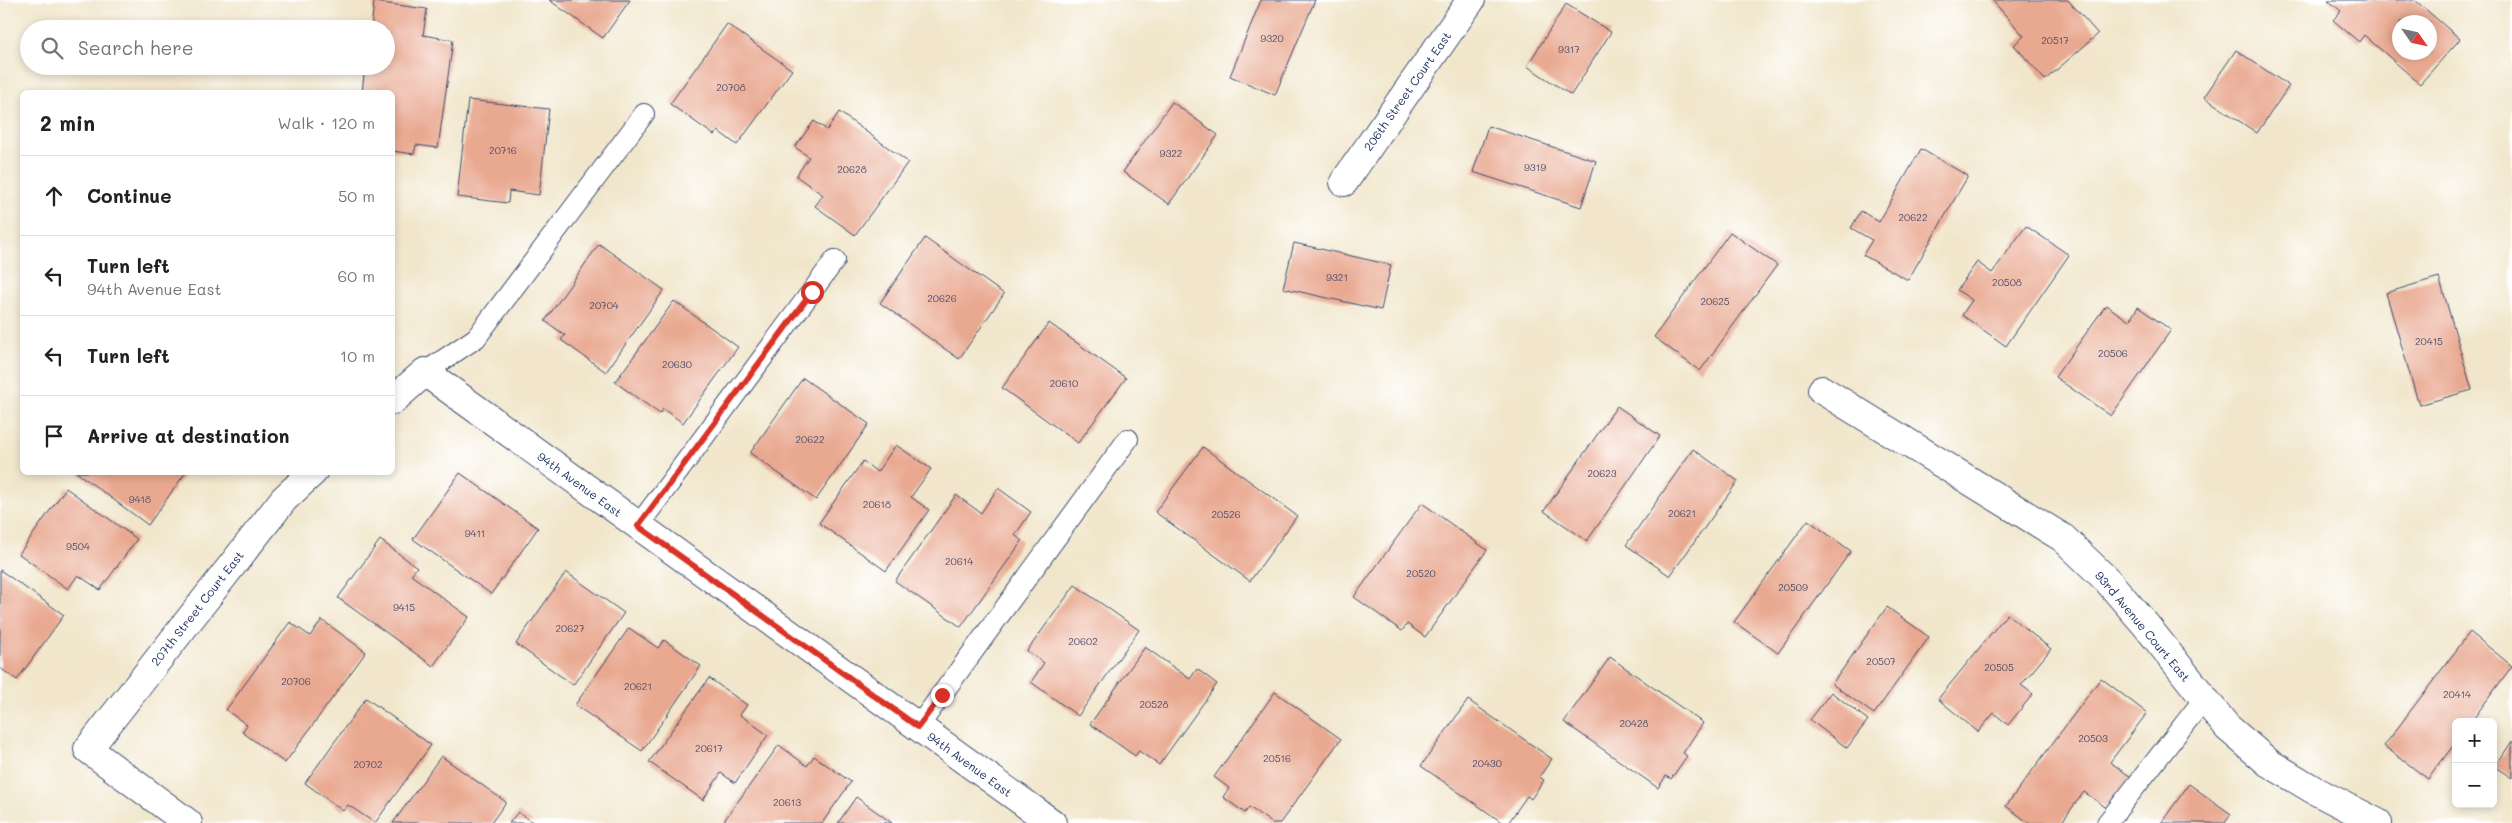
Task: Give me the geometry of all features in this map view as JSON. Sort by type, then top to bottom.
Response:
[{"type":"street","name":"206th Street Court East","points":[[1344,182],[1471,0]]},
{"type":"street","points":[[395,398],[425,372]]},
{"type":"street","name":"94th Avenue East","points":[[425,372],[1052,823]]},
{"type":"street","name":"93rd Avenue Court East","points":[[1822,390],[2063,538],[2113,588],[2227,727],[2269,763],[2314,790],[2378,823]]},
{"type":"street","name":"207th Street Court East","points":[[188,823],[88,749],[284,498],[310,475]]},
{"type":"lane","points":[[425,372],[476,338],[644,114]]},
{"type":"lane","points":[[638,526],[835,260]]},
{"type":"lane","points":[[918,727],[1128,439]]},
{"type":"lane","points":[[2107,823],[2204,699]]},
{"type":"building","points":[[549,0],[630,0],[603,38]]},
{"type":"building","points":[[1261,0],[1315,0],[1275,95],[1230,76]]},
{"type":"building","points":[[1992,0],[2068,0],[2098,34],[2045,80],[2014,45],[2024,36]]},
{"type":"building","points":[[2328,0],[2415,0],[2432,15],[2392,15],[2392,60],[2364,35],[2359,42],[2333,20],[2341,11]]},
{"type":"building","points":[[374,2],[427,9],[423,35],[453,40],[438,148],[416,145],[414,154],[395,151],[395,90],[362,90],[364,75],[395,75],[395,20],[372,20]]},
{"type":"building","points":[[1566,4],[1611,32],[1571,95],[1527,66]]},
{"type":"building","points":[[2437,19],[2460,39],[2420,84],[2393,60],[2437,60]]},
{"type":"building","points":[[727,24],[792,70],[737,145],[718,131],[714,135],[670,104]]},
{"type":"building","points":[[2236,50],[2289,86],[2257,133],[2204,97]]},
{"type":"building","points":[[468,100],[549,109],[539,195],[509,191],[508,203],[457,197]]},
{"type":"building","points":[[1172,102],[1218,135],[1169,204],[1123,172]]},
{"type":"building","points":[[839,112],[908,162],[855,235],[815,206],[823,195],[796,176],[809,157],[795,147],[814,121],[827,130]]},
{"type":"building","points":[[1488,126],[1596,161],[1581,207],[1473,172]]},
{"type":"building","points":[[1921,149],[1968,176],[1908,280],[1863,255],[1872,240],[1851,228],[1861,211],[1879,222]]},
{"type":"building","points":[[2026,226],[2069,255],[2006,346],[1962,315],[1972,300],[1957,290],[1977,262],[1992,273]]},
{"type":"building","points":[[1730,232],[1777,265],[1700,371],[1654,337]]},
{"type":"building","points":[[925,238],[1004,294],[959,359],[880,303]]},
{"type":"building","points":[[1294,243],[1391,265],[1381,310],[1283,288]]},
{"type":"building","points":[[599,244],[664,290],[606,372],[561,340],[565,335],[545,321]]},
{"type":"building","points":[[2439,277],[2472,390],[2419,405],[2386,293]]},
{"type":"building","points":[[674,301],[738,347],[683,423],[663,409],[660,414],[615,382]]},
{"type":"building","points":[[2106,305],[2129,321],[2138,307],[2171,330],[2111,416],[2055,377]]},
{"type":"building","points":[[1049,323],[1126,378],[1078,443],[1002,388]]},
{"type":"building","points":[[803,378],[869,424],[816,500],[750,453]]},
{"type":"building","points":[[1617,406],[1660,436],[1587,541],[1544,511]]},
{"type":"building","points":[[896,445],[931,469],[911,497],[929,510],[886,571],[819,523],[863,461],[877,472]]},
{"type":"building","points":[[1203,447],[1297,516],[1250,581],[1155,512]]},
{"type":"building","points":[[1693,449],[1738,481],[1670,576],[1626,545]]},
{"type":"building","points":[[460,473],[538,528],[491,594],[413,539]]},
{"type":"building","points":[[80,475],[184,475],[148,525]]},
{"type":"building","points":[[66,488],[137,539],[100,590],[78,575],[68,589],[19,554]]},
{"type":"building","points":[[998,488],[1031,512],[1015,535],[1022,541],[961,627],[895,581],[956,495],[981,513]]},
{"type":"building","points":[[1422,503],[1487,550],[1425,637],[1407,624],[1402,631],[1354,597]]},
{"type":"building","points":[[1808,520],[1851,551],[1778,653],[1734,622]]},
{"type":"building","points":[[380,540],[417,567],[411,575],[469,617],[433,666],[338,598]]},
{"type":"building","points":[[0,570],[64,615],[17,680],[0,668]]},
{"type":"building","points":[[566,572],[624,613],[573,685],[516,644]]},
{"type":"building","points":[[1075,585],[1139,630],[1078,716],[1031,682],[1044,663],[1027,651]]},
{"type":"building","points":[[1887,607],[1929,637],[1874,714],[1832,684]]},
{"type":"building","points":[[2007,614],[2051,649],[2021,685],[2033,694],[2008,725],[1994,713],[1978,732],[1938,699]]},
{"type":"building","points":[[322,620],[366,652],[285,763],[242,732],[247,725],[226,710],[290,622],[310,636]]},
{"type":"building","points":[[629,628],[658,648],[664,640],[701,666],[642,751],[575,705]]},
{"type":"building","points":[[2470,632],[2512,666],[2474,718],[2452,718],[2452,747],[2428,779],[2384,746]]},
{"type":"building","points":[[1145,647],[1190,679],[1197,669],[1217,684],[1159,765],[1139,751],[1135,756],[1090,724]]},
{"type":"building","points":[[1610,657],[1703,723],[1683,753],[1687,756],[1671,779],[1666,776],[1658,788],[1564,722]]},
{"type":"building","points":[[709,678],[747,705],[740,715],[768,735],[735,783],[721,773],[703,800],[649,762]]},
{"type":"building","points":[[2101,678],[2147,713],[2110,762],[2131,777],[2108,809],[2084,792],[2061,823],[2029,823],[2006,806]]},
{"type":"building","points":[[1275,692],[1341,739],[1280,823],[1272,823],[1249,807],[1245,813],[1223,797],[1229,788],[1214,777]]},
{"type":"building","points":[[1831,692],[1868,720],[1847,748],[1810,720]]},
{"type":"building","points":[[366,698],[431,745],[375,823],[348,805],[343,811],[305,783]]},
{"type":"building","points":[[1468,700],[1552,759],[1539,777],[1544,780],[1531,799],[1527,796],[1508,823],[1503,823],[1421,766]]},
{"type":"building","points":[[2512,741],[2512,778],[2497,768],[2497,764]]},
{"type":"building","points":[[779,745],[807,766],[814,756],[851,782],[822,823],[723,822]]},
{"type":"building","points":[[441,756],[506,802],[491,823],[393,823]]},
{"type":"building","points":[[2189,784],[2231,814],[2225,823],[2161,823]]},
{"type":"building","points":[[856,797],[892,823],[838,823]]},
{"type":"building","points":[[518,812],[534,823],[509,823]]},
{"type":"route","points":[[812,292],[638,526],[918,727],[942,695]]}]
